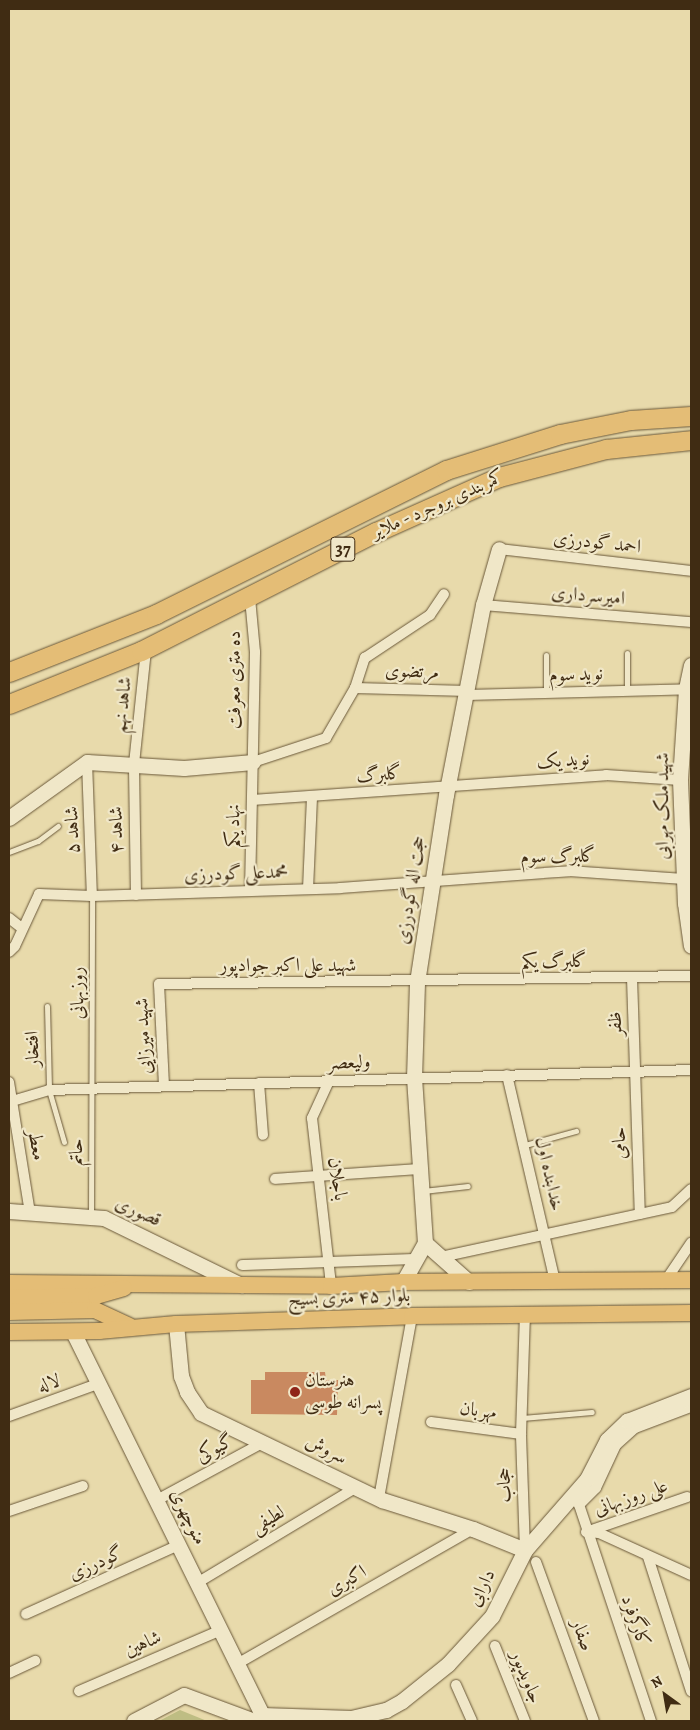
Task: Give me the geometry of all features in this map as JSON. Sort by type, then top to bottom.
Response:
[{"type":"highway","name":"کمربندی بروجرد - ملایر","points":[[9,672],[156,614],[446,470],[560,434],[630,420],[691,416]]},
{"type":"highway","name":"کمربندی بروجرد - ملایر","points":[[9,704],[146,649],[250,598],[376,532],[499,477],[606,449],[691,440]]},
{"type":"main road","name":"بلوار ۴۵ متری بسیج","points":[[9,1283],[101,1282],[131,1286],[331,1286],[402,1282],[691,1280]]},
{"type":"main road","points":[[9,1312],[95,1303],[131,1286]]},
{"type":"main road","points":[[9,1298],[95,1303],[130,1326]]},
{"type":"main road","name":"بلوار ۴۵ متری بسیج","points":[[9,1332],[73,1332],[130,1326],[412,1316],[691,1313]]},
{"type":"street","name":"احمد گودرزی","points":[[499,550],[691,571]]},
{"type":"street","name":"حجت اله گودرزی","points":[[425,1243],[418,1169],[414,1078],[417,982],[448,787],[491,567],[499,550]]},
{"type":"street","points":[[9,818],[87,762],[184,768],[252,762],[326,738],[356,688],[365,658],[430,615],[444,594]]},
{"type":"street","name":"ده متری معرفت","points":[[250,598],[255,652],[252,762]]},
{"type":"street","name":"امیرسرداری","points":[[483,605],[691,622]]},
{"type":"street","name":"شاهد نهم","points":[[134,764],[146,649]]},
{"type":"street","name":"شهید ملک مهرابی","points":[[691,665],[680,780],[686,798],[684,879],[688,902],[691,946]]},
{"type":"street","name":"مرتضوی","points":[[356,688],[467,693]]},
{"type":"street","name":"نوید سوم","points":[[467,693],[689,689]]},
{"type":"street","name":"شاهد ۵","points":[[87,762],[92,896]]},
{"type":"street","name":"نهاد یکم","points":[[250,891],[252,762]]},
{"type":"street","name":"شاهد ۴","points":[[134,764],[136,895]]},
{"type":"street","name":"نوید یک","points":[[448,787],[606,775],[680,780]]},
{"type":"street","name":"گلبرگ","points":[[252,800],[312,798],[448,787]]},
{"type":"street","points":[[308,889],[312,798]]},
{"type":"street","name":"گلبرگ سوم","points":[[433,881],[569,871],[684,879]]},
{"type":"street","name":"محمدعلی گودرزی","points":[[22,928],[39,894],[136,895],[308,889],[433,881]]},
{"type":"street","points":[[9,918],[22,928],[15,946],[9,952]]},
{"type":"street","name":"گلبرگ یکم","points":[[417,982],[691,976]]},
{"type":"street","name":"ظفر","points":[[632,978],[635,1070]]},
{"type":"street","name":"شهید علی اکبر جوادپور","points":[[159,984],[417,982]]},
{"type":"street","name":"شهید میرزایی","points":[[159,984],[164,1086]]},
{"type":"street","name":"ولیعصر","points":[[9,1102],[49,1090],[635,1070],[691,1070]]},
{"type":"street","name":"حامی","points":[[635,1070],[640,1214]]},
{"type":"street","name":"خدابنده اول","points":[[507,1074],[555,1281]]},
{"type":"street","name":"باجلان","points":[[329,1081],[312,1118],[317,1174],[322,1188],[331,1286]]},
{"type":"street","name":"معطر","points":[[9,1082],[9,1102],[30,1213]]},
{"type":"street","points":[[260,1083],[263,1135]]},
{"type":"street","points":[[275,1179],[317,1174],[418,1169]]},
{"type":"street","points":[[441,1257],[672,1207],[691,1189]]},
{"type":"street","name":"قصوری","points":[[9,1211],[91,1215],[134,1231],[241,1285]]},
{"type":"street","points":[[666,1280],[691,1242]]},
{"type":"street","points":[[402,1282],[425,1243],[469,1282]]},
{"type":"street","points":[[242,1265],[416,1259]]},
{"type":"street","name":"حجاب","points":[[525,1550],[521,1418],[526,1314]]},
{"type":"street","points":[[379,1498],[412,1316]]},
{"type":"street","name":"سروش","points":[[176,1324],[181,1376],[193,1403],[201,1413],[379,1498],[473,1528],[525,1550]]},
{"type":"street","name":"منوچهری","points":[[73,1332],[221,1630],[260,1719]]},
{"type":"street","name":"لاله","points":[[9,1416],[100,1383]]},
{"type":"street","name":"دارابی","points":[[134,1721],[184,1695],[260,1719],[351,1718],[386,1710],[402,1700],[448,1664],[492,1616],[525,1550],[587,1480],[608,1440],[627,1421],[691,1396]]},
{"type":"street","name":"کارگرفرد","points":[[651,1721],[586,1532],[579,1505],[596,1488],[616,1444],[635,1428],[691,1407]]},
{"type":"street","name":"مهربان","points":[[431,1422],[521,1434]]},
{"type":"street","name":"گیوکی","points":[[157,1500],[264,1442]]},
{"type":"street","points":[[9,1511],[83,1486]]},
{"type":"street","name":"لطیفی","points":[[197,1583],[357,1487]]},
{"type":"street","name":"علی روزبهانی","points":[[586,1532],[687,1497]]},
{"type":"street","name":"اکبری","points":[[237,1664],[473,1528]]},
{"type":"street","points":[[586,1532],[599,1533],[691,1575]]},
{"type":"street","name":"گودرزی","points":[[26,1614],[179,1545]]},
{"type":"street","points":[[648,1556],[691,1691]]},
{"type":"street","name":"صفار","points":[[536,1562],[594,1721]]},
{"type":"street","name":"شاهین","points":[[78,1691],[221,1630]]},
{"type":"street","name":"جاویدپور","points":[[495,1646],[525,1721]]},
{"type":"street","points":[[9,1672],[35,1661]]},
{"type":"street","points":[[456,1685],[472,1721]]},
{"type":"lane","points":[[627,653],[627,691]]},
{"type":"lane","points":[[546,655],[546,693]]},
{"type":"lane","points":[[9,852],[38,841],[58,826]]},
{"type":"lane","name":"روزبهانی","points":[[92,896],[94,1089]]},
{"type":"lane","name":"افتخار","points":[[46,1006],[49,1090],[64,1142]]},
{"type":"lane","name":"حاتم","points":[[91,1215],[94,1089]]},
{"type":"lane","points":[[525,1145],[576,1131]]},
{"type":"lane","points":[[420,1192],[468,1186]]},
{"type":"lane","points":[[521,1418],[592,1412]]},
{"type":"shaded area","points":[[180,1710],[207,1721],[159,1721]]},
{"type":"building","points":[[265,1372],[325,1372],[326,1380],[338,1380],[337,1415],[251,1414],[251,1380],[265,1380]]},
{"type":"place","name":"هنرستان پسرانه طوسی","points":[[295,1392]]}]
